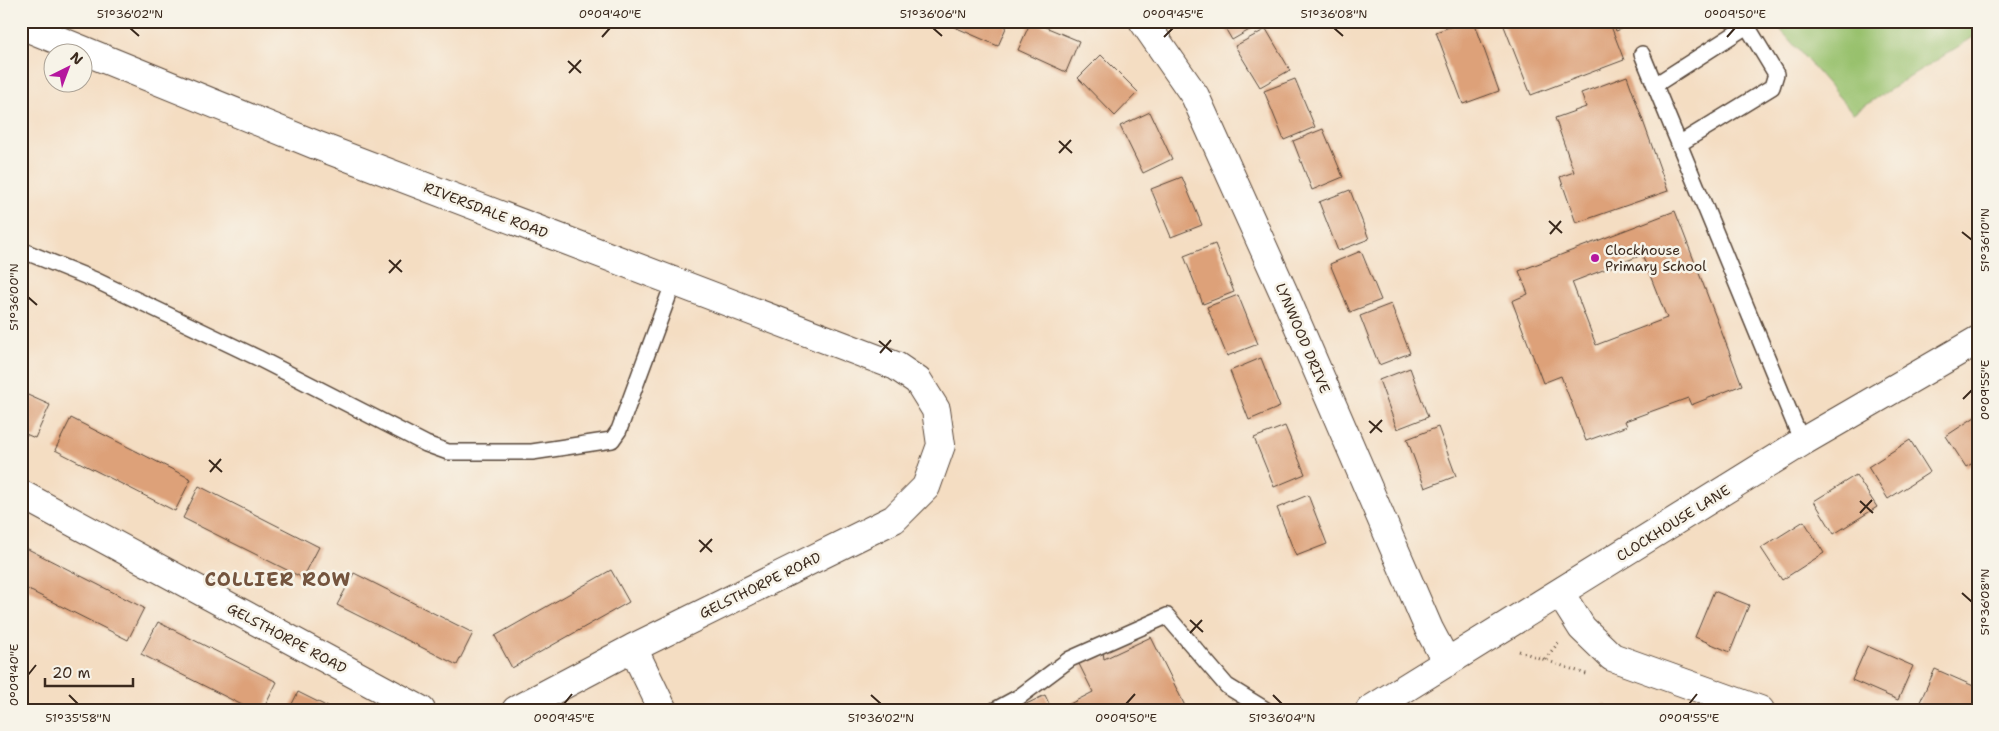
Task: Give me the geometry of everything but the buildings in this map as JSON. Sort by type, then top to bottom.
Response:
[{"type":"street","name":"LYNWOOD DRIVE","points":[[1143,21],[1195,96],[1291,309],[1428,629],[1447,663]]},
{"type":"street","name":"RIVERSDALE ROAD","points":[[21,26],[316,146],[896,366],[918,381],[936,410]]},
{"type":"street","name":"CLOCKHOUSE LANE","points":[[1370,710],[1802,442],[1978,340]]},
{"type":"street","name":"GELSTHORPE ROAD","points":[[516,710],[633,648],[894,519],[926,487],[941,445],[936,410]]},
{"type":"street","name":"GELSTHORPE ROAD","points":[[21,494],[421,710]]},
{"type":"street","points":[[1560,593],[1582,628],[1612,658],[1760,710]]},
{"type":"street","points":[[633,648],[663,710]]},
{"type":"lane","points":[[1655,85],[1746,24],[1776,74],[1772,87],[1679,144]]},
{"type":"lane","points":[[1642,54],[1802,442]]},
{"type":"lane","points":[[21,250],[95,280],[258,358],[426,444],[448,452],[532,452],[612,440],[619,430],[674,282]]},
{"type":"lane","points":[[996,710],[1019,698],[1070,659],[1167,616],[1227,686],[1266,710]]},
{"type":"path","points":[[1514,651],[1520,650],[1591,676]]},
{"type":"green space","points":[[1773,21],[1978,21],[1978,34],[1853,113]]},
{"type":"place","name":"Clockhouse Primary School","points":[[1595,258]]},
{"type":"district","name":"COLLIER ROW","points":[[278,579]]}]
